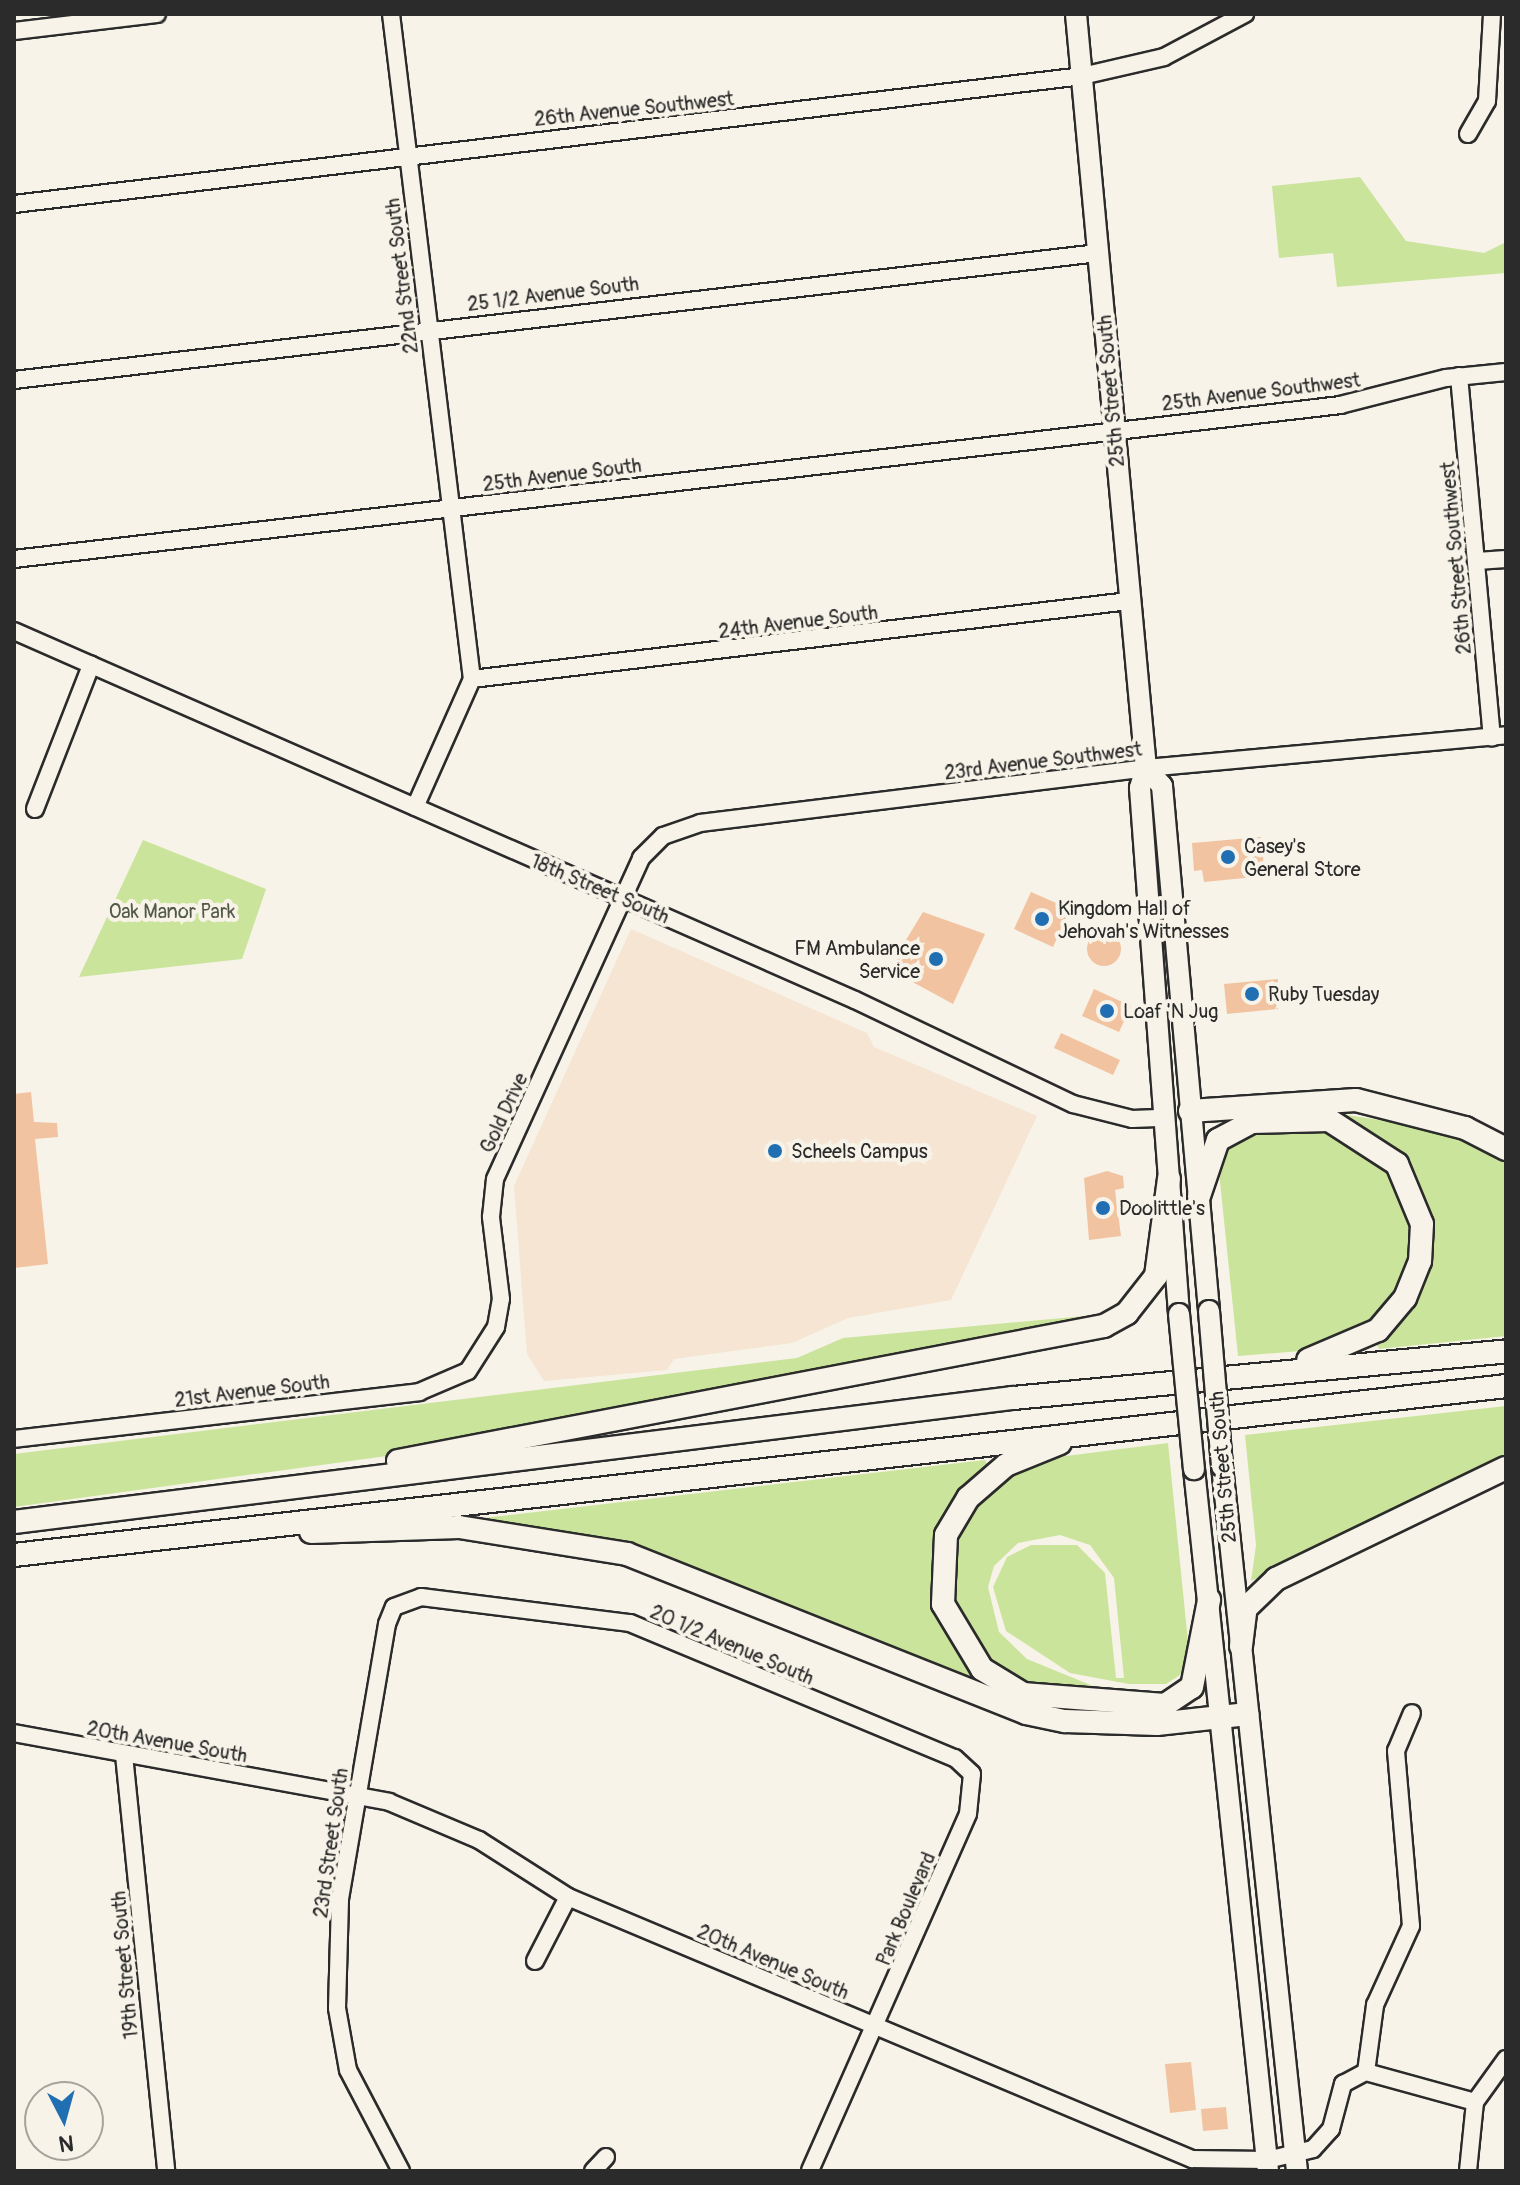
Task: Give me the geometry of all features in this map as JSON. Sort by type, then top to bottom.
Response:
[{"type":"highway","points":[[1190,1111],[1356,1100],[1465,1128],[1506,1149]]},
{"type":"highway","points":[[1199,1196],[1218,1140],[1236,1126],[1329,1120],[1397,1164],[1422,1224],[1420,1261],[1405,1298],[1378,1330],[1345,1348],[1253,1375]]},
{"type":"highway","points":[[211,1497],[1104,1326],[1127,1313],[1156,1276],[1169,1179]]},
{"type":"highway","points":[[14,1522],[1253,1375],[1506,1351]]},
{"type":"highway","points":[[14,1555],[1506,1386]]},
{"type":"highway","points":[[1087,1432],[1006,1465],[968,1498],[946,1535],[940,1568],[943,1604],[960,1641],[982,1669],[1023,1694],[1165,1705],[1192,1687],[1209,1600]]},
{"type":"highway","points":[[1241,1646],[1246,1608],[1276,1579],[1506,1468]]},
{"type":"highway","points":[[166,1537],[459,1527],[571,1542],[709,1582],[1026,1713],[1111,1725],[1221,1720],[1247,1714]]},
{"type":"main road","name":"25th Street South","points":[[1076,14],[1146,768],[1140,788],[1179,1314],[1268,2165]]},
{"type":"main road","name":"25th Street South","points":[[1146,768],[1162,786],[1222,1466],[1297,2163]]},
{"type":"main road","name":"18th Street South","points":[[1165,1118],[1190,1111]]},
{"type":"street","points":[[14,31],[157,14]]},
{"type":"street","name":"22nd Street South","points":[[391,14],[472,679]]},
{"type":"street","name":"26th Avenue Southwest","points":[[14,204],[1082,76],[1164,57],[1245,14]]},
{"type":"street","points":[[1468,134],[1487,101],[1490,14],[1506,15]]},
{"type":"street","name":"25 1/2 Avenue South","points":[[14,380],[428,329],[1098,253]]},
{"type":"street","name":"25th Avenue Southwest","points":[[1114,430],[1340,405],[1459,376],[1506,372]]},
{"type":"street","name":"26th Street Southwest","points":[[1459,376],[1477,561],[1499,736]]},
{"type":"street","name":"25th Avenue South","points":[[14,559],[1114,430]]},
{"type":"street","points":[[1477,561],[1506,559]]},
{"type":"street","name":"24th Avenue South","points":[[472,679],[1129,601]]},
{"type":"street","name":"18th Street South","points":[[14,631],[622,899],[1073,1104],[1105,1115],[1165,1118]]},
{"type":"street","points":[[35,809],[91,665]]},
{"type":"street","points":[[415,807],[472,679]]},
{"type":"street","name":"23rd Avenue Southwest","points":[[622,899],[641,858],[663,836],[695,823],[1146,768],[1499,736]]},
{"type":"street","name":"Gold Drive","points":[[483,1354],[501,1299],[491,1217],[495,1179],[622,899]]},
{"type":"street","name":"21st Avenue South","points":[[14,1439],[419,1392],[452,1383],[483,1354]]},
{"type":"street","name":"23rd Street South","points":[[401,2171],[348,2070],[337,2008],[340,1899],[356,1796],[394,1607],[421,1597],[490,1604]]},
{"type":"street","name":"20 1/2 Avenue South","points":[[490,1604],[630,1623],[905,1738]]},
{"type":"street","points":[[1412,1713],[1396,1751],[1411,1926],[1375,2005],[1366,2072],[1475,2102]]},
{"type":"street","name":"20th Avenue South","points":[[14,1733],[356,1796],[479,1840],[568,1897],[1142,2143],[1192,2159],[1268,2165],[1297,2163],[1323,2142],[1343,2084],[1366,2072]]},
{"type":"street","name":"Park Boulevard","points":[[810,2171],[876,2028],[973,1799],[965,1765],[905,1738]]},
{"type":"street","name":"19th Street South","points":[[124,1755],[166,2171]]},
{"type":"street","points":[[535,1961],[568,1897]]},
{"type":"street","points":[[1468,2171],[1475,2102],[1506,2059]]},
{"type":"street","points":[[593,2171],[606,2157]]},
{"type":"shaded area","name":"Scheels Campus","points":[[631,929],[867,1033],[874,1047],[1037,1116],[951,1300],[848,1318],[792,1343],[674,1359],[667,1370],[544,1381],[527,1354],[514,1186]]},
{"type":"green space","points":[[1360,177],[1406,241],[1484,253],[1506,242],[1506,273],[1337,287],[1333,253],[1279,258],[1272,186]]},
{"type":"green space","name":"Oak Manor Park","points":[[143,840],[266,889],[242,959],[79,977]]},
{"type":"green space","points":[[1317,1110],[1447,1131],[1506,1156],[1506,1336],[1379,1349],[1376,1342],[1425,1283],[1432,1232],[1427,1203],[1391,1144]]},
{"type":"green space","points":[[1318,1126],[1384,1158],[1414,1215],[1413,1268],[1376,1324],[1326,1349],[1238,1356],[1219,1172],[1224,1152],[1243,1133]]},
{"type":"green space","points":[[1107,1314],[1103,1323],[423,1451],[14,1507],[14,1454],[797,1358],[843,1338]]},
{"type":"green space","points":[[1506,1406],[1506,1464],[1251,1581],[1256,1545],[1245,1435]]},
{"type":"green space","points":[[1168,1443],[1189,1652],[1180,1675],[1166,1684],[1129,1684],[1070,1673],[1006,1631],[993,1587],[1007,1557],[1031,1545],[1077,1545],[1105,1573],[1116,1678],[1124,1678],[1114,1578],[1090,1545],[1060,1535],[1018,1543],[994,1566],[988,1587],[999,1632],[1027,1659],[1093,1686],[1159,1692],[1181,1684],[1177,1693],[1115,1702],[1017,1682],[980,1654],[950,1590],[953,1548],[974,1503],[996,1481],[1035,1460]]},
{"type":"green space","points":[[985,1460],[989,1468],[963,1493],[939,1607],[963,1658],[1001,1698],[766,1599],[483,1526],[484,1518]]},
{"type":"building","name":"Casey's General Store","points":[[1261,837],[1265,876],[1204,882],[1202,870],[1194,871],[1192,843]]},
{"type":"building","name":"Kingdom Hall of Jehovah's Witnesses","points":[[1031,892],[1070,909],[1053,947],[1014,929]]},
{"type":"building","name":"FM Ambulance Service","points":[[923,912],[985,934],[953,1004],[896,973],[898,953]]},
{"type":"building","points":[[1104,932],[1116,937],[1121,949],[1116,961],[1104,966],[1092,961],[1087,949],[1092,937]]},
{"type":"building","name":"Ruby Tuesday","points":[[1278,979],[1278,1009],[1227,1014],[1224,984]]},
{"type":"building","name":"Loaf 'N Jug","points":[[1094,989],[1131,1006],[1119,1032],[1082,1016]]},
{"type":"building","name":"Loaf 'N Jug","points":[[1061,1033],[1120,1060],[1113,1075],[1054,1048]]},
{"type":"building","points":[[31,1092],[34,1122],[57,1123],[58,1137],[35,1139],[48,1264],[14,1268],[14,1094]]},
{"type":"building","name":"Doolittle's","points":[[1107,1171],[1123,1176],[1124,1188],[1115,1190],[1121,1236],[1089,1240],[1084,1178]]},
{"type":"building","points":[[1191,2062],[1196,2110],[1170,2113],[1165,2064]]},
{"type":"building","points":[[1226,2107],[1228,2129],[1203,2131],[1201,2109]]},
{"type":"place","name":"Casey's General Store","points":[[1228,857]]},
{"type":"place","name":"Kingdom Hall of Jehovah's Witnesses","points":[[1042,919]]},
{"type":"place","name":"FM Ambulance Service","points":[[936,959]]},
{"type":"place","name":"Ruby Tuesday","points":[[1252,994]]},
{"type":"place","name":"Loaf 'N Jug","points":[[1107,1011]]},
{"type":"place","name":"Scheels Campus","points":[[775,1151]]},
{"type":"place","name":"Doolittle's","points":[[1103,1208]]}]
